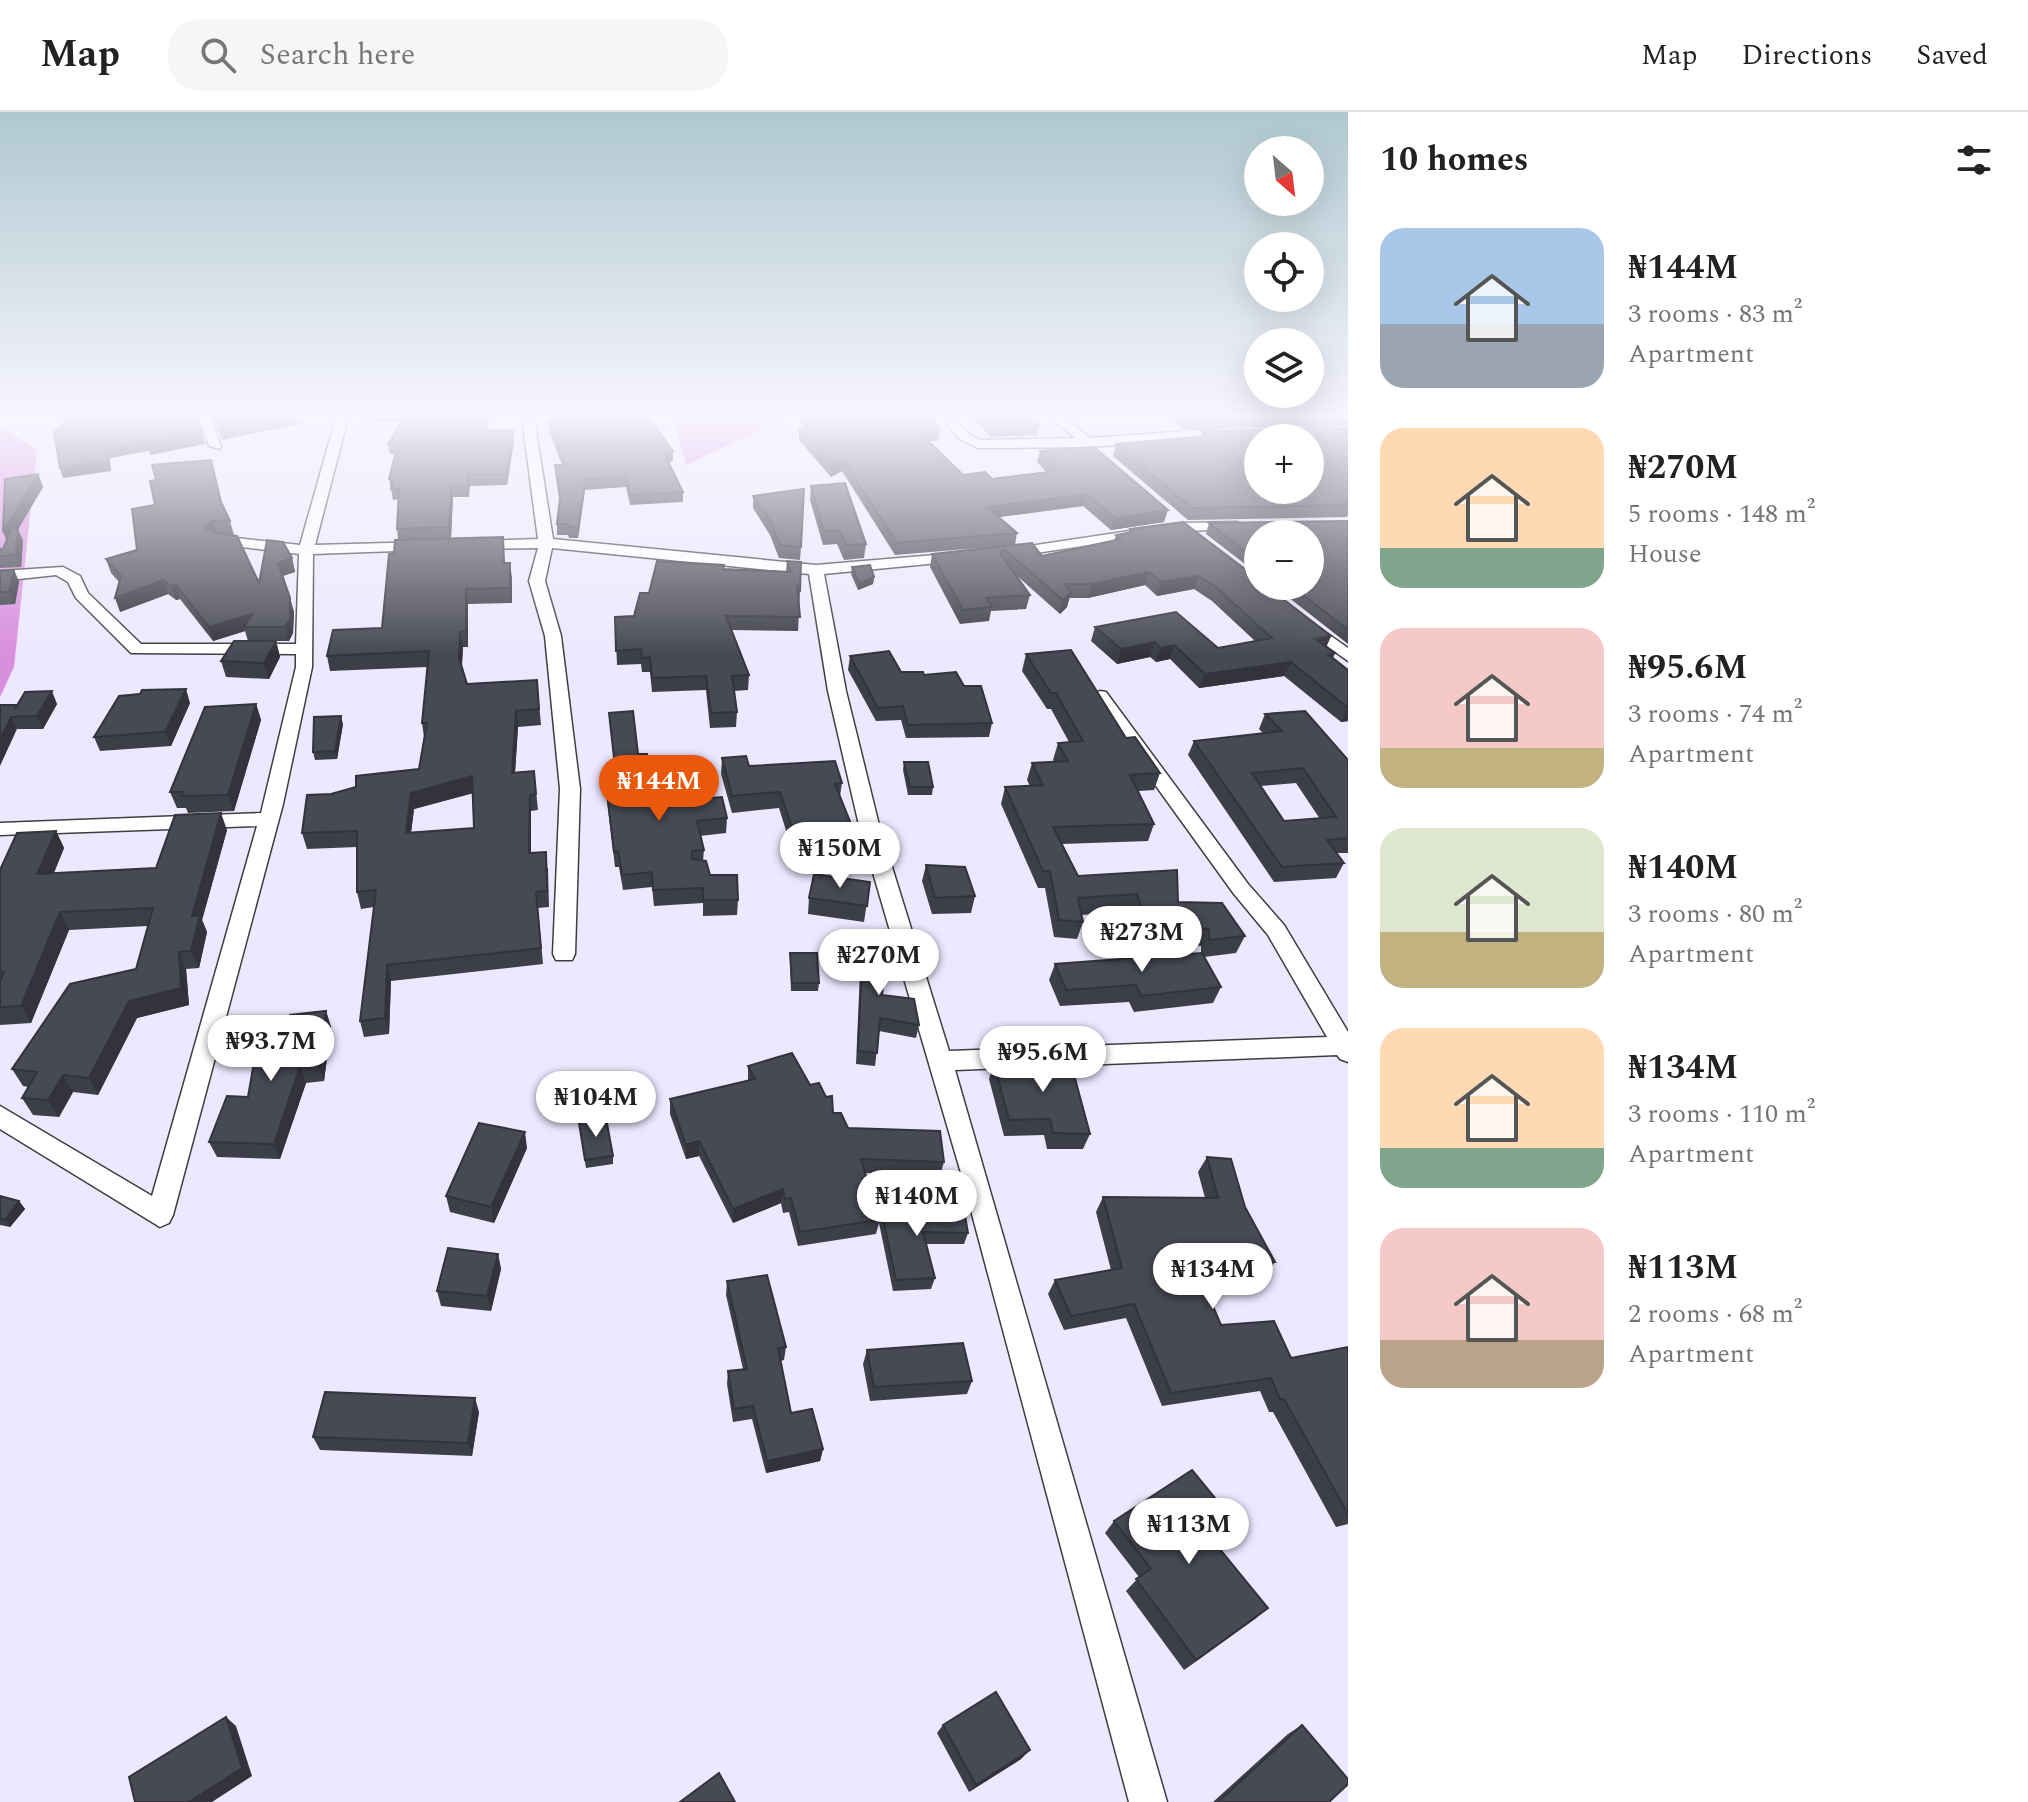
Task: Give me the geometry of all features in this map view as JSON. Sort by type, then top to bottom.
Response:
[{"type":"street","points":[[0,1116],[160,1215],[269,819],[304,667],[306,550],[320,497]]},
{"type":"street","points":[[539,497],[546,543],[537,581],[553,636],[570,789],[564,954]]},
{"type":"street","points":[[466,545],[546,543],[816,570],[986,555],[1178,523],[1244,525]]},
{"type":"street","points":[[1178,523],[1208,547]]},
{"type":"street","points":[[218,540],[306,550],[434,546]]},
{"type":"street","points":[[0,576],[58,570],[75,579],[81,595],[137,649],[304,649]]},
{"type":"street","points":[[816,570],[837,691],[869,825],[979,1189],[1148,1802]]},
{"type":"street","points":[[1292,612],[1348,656]]},
{"type":"street","points":[[940,1061],[1347,1048],[1276,930],[1241,889],[1100,696]]},
{"type":"street","points":[[0,829],[269,819]]},
{"type":"shaded area","points":[[0,497],[32,497],[14,667],[0,697]]},
{"type":"building","points":[[4,497],[24,497],[3,532]]},
{"type":"building","points":[[153,497],[220,497],[230,521],[213,520],[204,527],[214,533],[237,536],[259,583],[267,540],[283,542],[292,558],[278,563],[290,598],[290,619],[285,627],[244,627],[252,614],[209,627],[176,585],[171,586],[163,580],[115,598],[121,576],[106,559],[137,550],[132,509],[155,505]]},
{"type":"building","points":[[399,497],[451,497],[449,527],[397,529]]},
{"type":"building","points":[[583,497],[578,528],[557,524],[560,498]]},
{"type":"building","points":[[754,497],[804,497],[801,547],[780,545],[771,522]]},
{"type":"building","points":[[814,497],[850,497],[866,544],[846,545],[839,530],[824,531]]},
{"type":"building","points":[[867,497],[1064,497],[987,507],[1017,533],[897,543]]},
{"type":"building","points":[[1089,497],[1153,497],[1168,510],[1115,518]]},
{"type":"building","points":[[1179,497],[1244,497],[1244,504],[1324,504],[1324,497],[1348,497],[1348,505],[1192,508]]},
{"type":"building","points":[[1324,521],[1348,521],[1348,630],[1310,600],[1324,600]]},
{"type":"building","points":[[1183,522],[1244,568],[1244,600],[1284,600],[1331,636],[1315,639],[1335,653],[1329,655],[1348,670],[1348,708],[1291,662],[1205,674],[1174,645],[1160,648],[1155,642],[1121,649],[1095,627],[1176,612],[1218,648],[1272,638],[1216,587],[1199,576],[1161,582],[1149,572],[1092,584],[1064,584],[1071,593],[1063,600],[1004,549],[1000,553],[1030,595],[986,598],[992,607],[963,610],[932,554],[1032,543],[1042,556],[1121,539],[1116,535],[1132,532],[1130,529]]},
{"type":"building","points":[[1244,522],[1244,550],[1209,523]]},
{"type":"building","points":[[12,528],[18,529],[16,555],[0,556],[0,550]]},
{"type":"building","points":[[503,537],[504,563],[510,563],[510,588],[466,589],[466,631],[460,632],[459,658],[467,684],[537,680],[539,709],[516,711],[512,773],[534,771],[536,794],[530,795],[529,853],[546,852],[547,891],[536,892],[541,948],[387,965],[385,1018],[360,1021],[376,890],[357,892],[357,831],[302,833],[307,795],[331,794],[356,787],[356,776],[419,769],[427,723],[422,723],[429,651],[327,656],[333,630],[382,628],[389,554],[394,553],[395,540]],"holes":[[[472,776],[474,828],[406,833],[411,793]]]},
{"type":"building","points":[[657,561],[724,565],[723,569],[791,572],[787,561],[801,562],[800,592],[797,585],[800,617],[726,616],[749,675],[732,676],[737,712],[711,713],[706,676],[652,678],[650,657],[642,658],[641,649],[616,651],[615,617],[634,616],[640,593],[649,593]]},
{"type":"building","points":[[870,565],[874,577],[859,583],[852,567]]},
{"type":"building","points":[[14,570],[9,592],[0,592],[0,571]]},
{"type":"building","points":[[234,641],[276,641],[264,663],[221,661]]},
{"type":"building","points":[[1071,650],[1126,738],[1135,737],[1160,773],[1130,775],[1154,824],[1053,827],[1078,876],[1177,870],[1178,902],[1222,903],[1245,936],[1209,940],[1209,929],[1146,925],[1137,894],[1078,898],[1083,922],[1059,920],[1050,871],[1043,871],[1005,787],[1043,785],[1032,763],[1068,761],[1058,743],[1083,741],[1056,693],[1051,693],[1026,654]]},
{"type":"building","points":[[889,651],[901,672],[923,672],[924,675],[956,672],[964,686],[981,686],[992,723],[908,725],[903,706],[878,708],[850,656]]},
{"type":"building","points":[[186,689],[165,732],[94,737],[119,696],[140,694],[142,690]]},
{"type":"building","points":[[52,691],[37,716],[11,717],[0,740],[0,705],[16,705],[15,709],[25,692]]},
{"type":"building","points":[[256,704],[228,795],[182,796],[183,792],[170,792],[205,707]]},
{"type":"building","points":[[633,711],[638,754],[647,754],[649,782],[672,780],[676,801],[722,797],[727,818],[697,821],[704,850],[692,851],[692,859],[706,861],[710,875],[737,875],[738,900],[703,900],[703,888],[653,890],[652,872],[622,875],[618,851],[614,852],[606,785],[617,784],[609,713]]},
{"type":"building","points":[[1305,711],[1348,760],[1348,838],[1327,840],[1344,863],[1282,867],[1194,741],[1282,731],[1265,714]],"holes":[[[1303,768],[1336,817],[1284,821],[1252,773]]]},
{"type":"building","points":[[341,716],[335,751],[313,752],[314,717]]},
{"type":"building","points":[[746,756],[749,766],[835,761],[842,783],[835,784],[855,834],[796,840],[780,792],[732,796],[722,758]]},
{"type":"building","points":[[904,762],[928,762],[933,787],[910,787]]},
{"type":"building","points":[[221,813],[192,916],[200,915],[191,951],[179,952],[181,988],[129,1001],[89,1078],[63,1075],[48,1100],[22,1098],[37,1072],[12,1069],[70,984],[136,969],[153,908],[60,912],[21,1006],[0,1007],[0,981],[4,972],[0,973],[0,870],[17,833],[56,831],[37,874],[156,868],[175,815]]},
{"type":"building","points":[[926,865],[965,867],[975,896],[935,898]]},
{"type":"building","points":[[814,874],[870,882],[867,906],[809,898]]},
{"type":"building","points":[[863,937],[888,939],[882,995],[914,999],[919,1025],[880,1018],[877,1053],[858,1051]]},
{"type":"building","points":[[790,953],[817,953],[819,983],[792,983]]},
{"type":"building","points":[[1202,953],[1221,987],[1141,996],[1136,985],[1066,990],[1055,964]]},
{"type":"building","points":[[326,1011],[318,1065],[300,1066],[274,1144],[209,1142],[227,1096],[248,1097],[258,1039],[288,1037],[290,1015]]},
{"type":"building","points":[[792,1053],[810,1085],[819,1083],[826,1097],[832,1096],[833,1113],[841,1113],[848,1128],[940,1131],[944,1162],[861,1159],[879,1220],[800,1232],[791,1198],[785,1199],[783,1189],[733,1209],[699,1141],[686,1145],[670,1099],[755,1079],[748,1066]]},
{"type":"building","points":[[1070,1060],[1090,1134],[1053,1133],[1050,1119],[1009,1120],[994,1063]]},
{"type":"building","points":[[606,1118],[613,1156],[585,1160],[579,1123]]},
{"type":"building","points":[[479,1123],[525,1132],[491,1207],[446,1196]]},
{"type":"building","points":[[1207,1157],[1231,1159],[1245,1207],[1275,1262],[1194,1262],[1221,1325],[1274,1321],[1291,1358],[1348,1347],[1348,1514],[1284,1399],[1280,1399],[1271,1378],[1171,1393],[1134,1304],[1071,1316],[1055,1280],[1122,1268],[1103,1197],[1218,1198]]},
{"type":"building","points":[[0,1196],[19,1201],[5,1220],[0,1218]]},
{"type":"building","points":[[881,1209],[964,1210],[968,1233],[923,1232],[935,1278],[896,1280]]},
{"type":"building","points":[[448,1248],[498,1254],[487,1296],[437,1291]]},
{"type":"building","points":[[767,1275],[786,1347],[778,1348],[791,1413],[812,1409],[823,1449],[767,1461],[753,1406],[734,1409],[728,1371],[747,1369],[727,1281]]},
{"type":"building","points":[[963,1343],[972,1381],[874,1387],[867,1350]]},
{"type":"building","points":[[325,1392],[475,1398],[468,1443],[313,1437]]},
{"type":"building","points":[[1192,1470],[1224,1509],[1200,1525],[1268,1608],[1196,1660],[1136,1579],[1151,1569],[1114,1521]]},
{"type":"building","points":[[996,1692],[1030,1750],[976,1785],[943,1725]]},
{"type":"building","points":[[226,1717],[242,1768],[189,1802],[135,1802],[129,1777]]},
{"type":"building","points":[[1302,1725],[1348,1779],[1348,1784],[1329,1802],[1218,1802]]},
{"type":"building","points":[[719,1773],[735,1802],[680,1802]]}]
